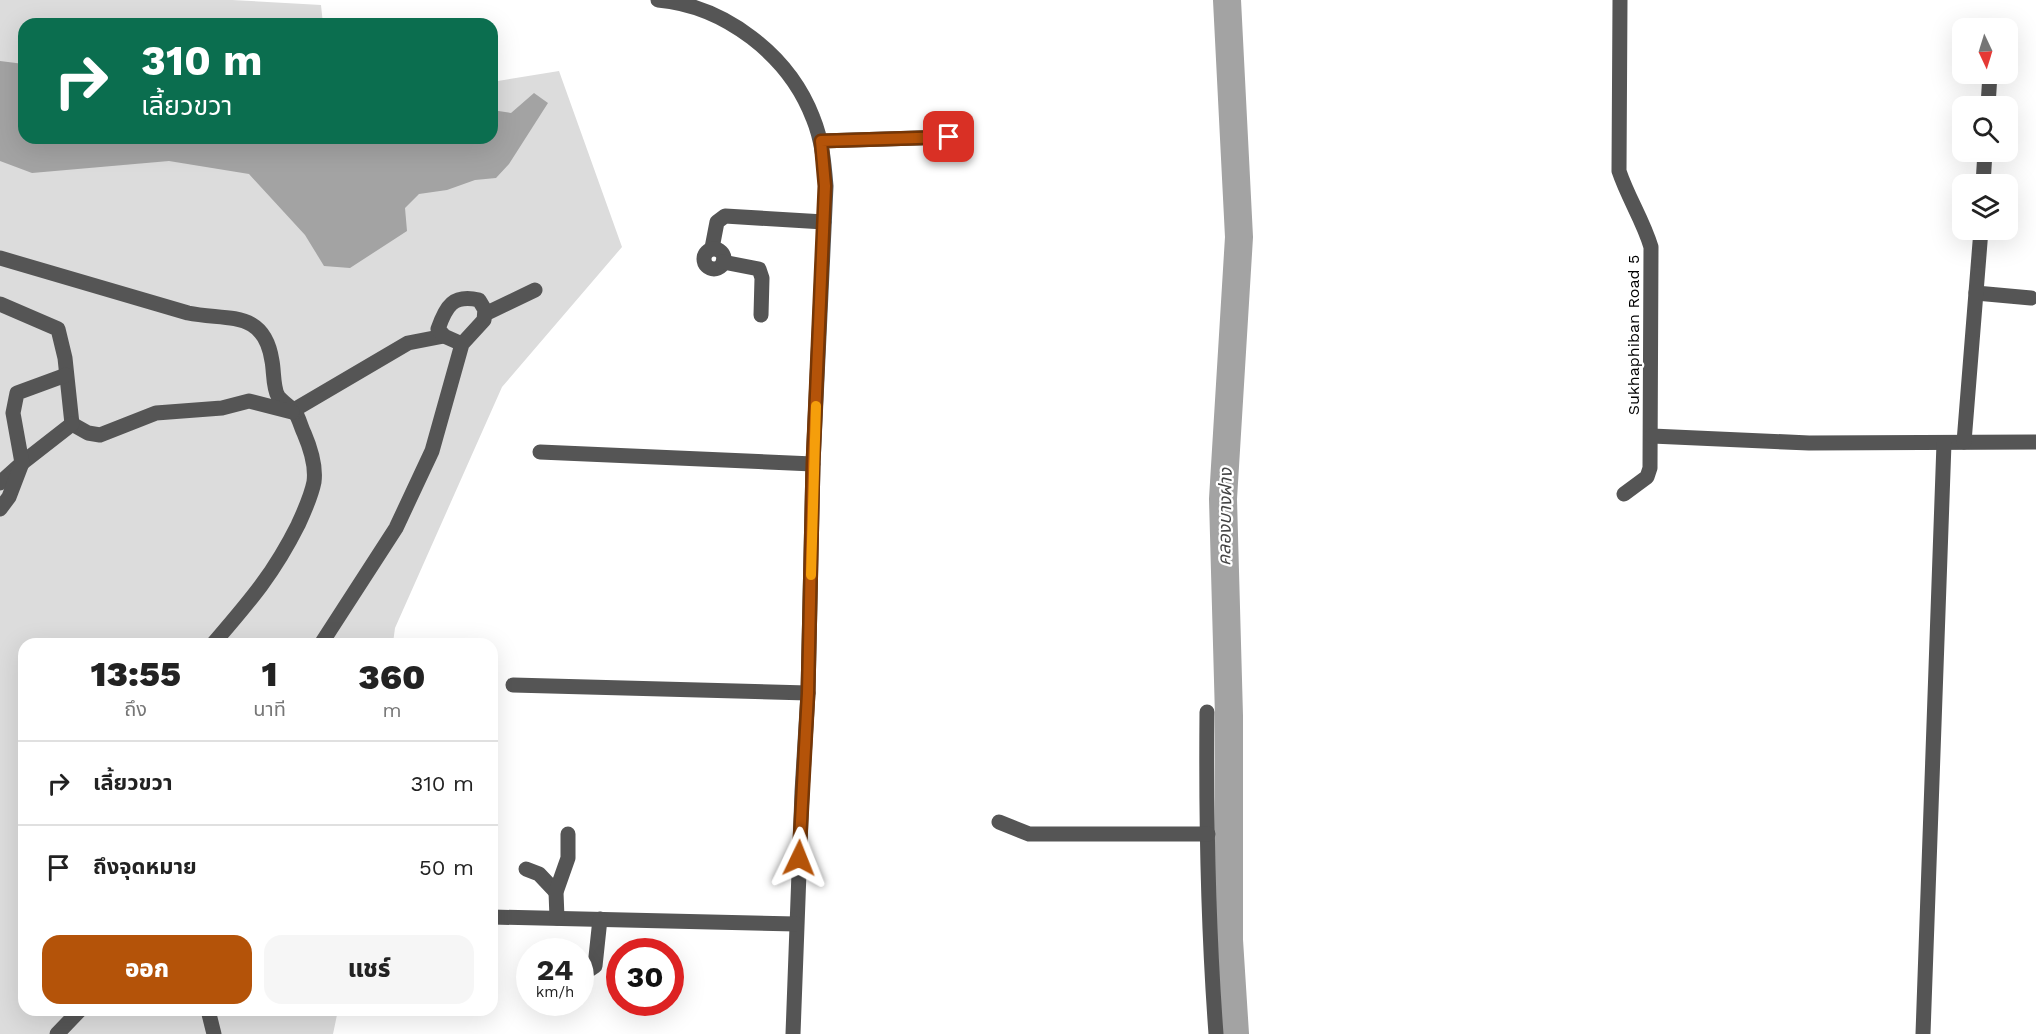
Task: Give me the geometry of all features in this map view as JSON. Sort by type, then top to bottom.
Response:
[{"type":"street","points":[[658,0],[715,15],[759,43],[789,73],[813,116],[821,141],[825,186],[824,222],[813,464],[808,693],[796,924],[793,1034]]},
{"type":"street","name":"Sukhaphiban Road 5","points":[[1620,0],[1619,171],[1627,195],[1645,224],[1651,247],[1652,436],[1809,443],[2036,442]]},
{"type":"street","points":[[821,141],[949,137]]},
{"type":"street","points":[[761,315],[762,278],[759,269],[723,262],[724,257],[721,251],[712,248],[717,222],[725,216],[824,222]]},
{"type":"street","points":[[1964,442],[1980,240]]},
{"type":"street","points":[[0,258],[188,313],[212,318],[230,317],[250,322],[265,335],[270,349],[277,395],[295,412],[307,440],[313,463],[314,482],[305,510],[270,576],[218,638]]},
{"type":"street","points":[[485,314],[535,290]]},
{"type":"street","points":[[1976,293],[2031,298]]},
{"type":"street","points":[[325,638],[396,528],[432,451],[462,344],[479,328],[485,314],[479,300],[466,297],[453,301],[442,316],[438,329],[444,336],[462,344]]},
{"type":"street","points":[[0,304],[58,329],[72,424]]},
{"type":"street","points":[[295,412],[299,407],[408,343],[444,336]]},
{"type":"street","points":[[0,509],[9,497],[22,463],[13,412],[17,393],[66,375]]},
{"type":"street","points":[[72,424],[88,433],[100,435],[156,413],[222,408],[249,401],[295,412]]},
{"type":"street","points":[[0,483],[72,424]]},
{"type":"street","points":[[1624,494],[1647,477],[1650,468],[1652,436]]},
{"type":"street","points":[[1923,1034],[1944,443]]},
{"type":"street","points":[[540,452],[813,464]]},
{"type":"street","points":[[513,685],[808,693]]},
{"type":"street","points":[[1207,712],[1208,834],[1216,1034]]},
{"type":"street","points":[[999,822],[1029,834],[1208,834]]},
{"type":"street","points":[[557,918],[556,892],[568,858],[568,834]]},
{"type":"street","points":[[526,869],[539,874],[556,892]]},
{"type":"street","points":[[498,917],[796,924]]},
{"type":"street","points":[[594,967],[600,919]]},
{"type":"street","points":[[57,1034],[74,1016]]},
{"type":"street","points":[[210,1016],[214,1034]]},
{"type":"shaded area","points":[[0,0],[232,0],[321,5],[322,18],[18,18],[18,144],[498,144],[498,81],[559,71],[622,247],[502,387],[395,628],[394,638],[18,638],[18,1016],[337,1016],[333,1034],[0,1034]]},
{"type":"shaded area","points":[[0,61],[18,63],[18,144],[498,144],[498,111],[511,113],[534,93],[548,103],[509,164],[496,178],[475,180],[447,190],[419,194],[405,208],[407,231],[350,268],[324,266],[305,235],[249,174],[169,161],[32,173],[0,161]]},
{"type":"waterway","name":"คลองบางฝาง","points":[[1227,0],[1239,237],[1223,499],[1229,716],[1229,940],[1235,1034]]},
{"type":"slow traffic","points":[[811,575],[816,406]]},
{"type":"route","points":[[799,858],[808,693],[813,464],[825,186],[821,141],[949,137]]}]
